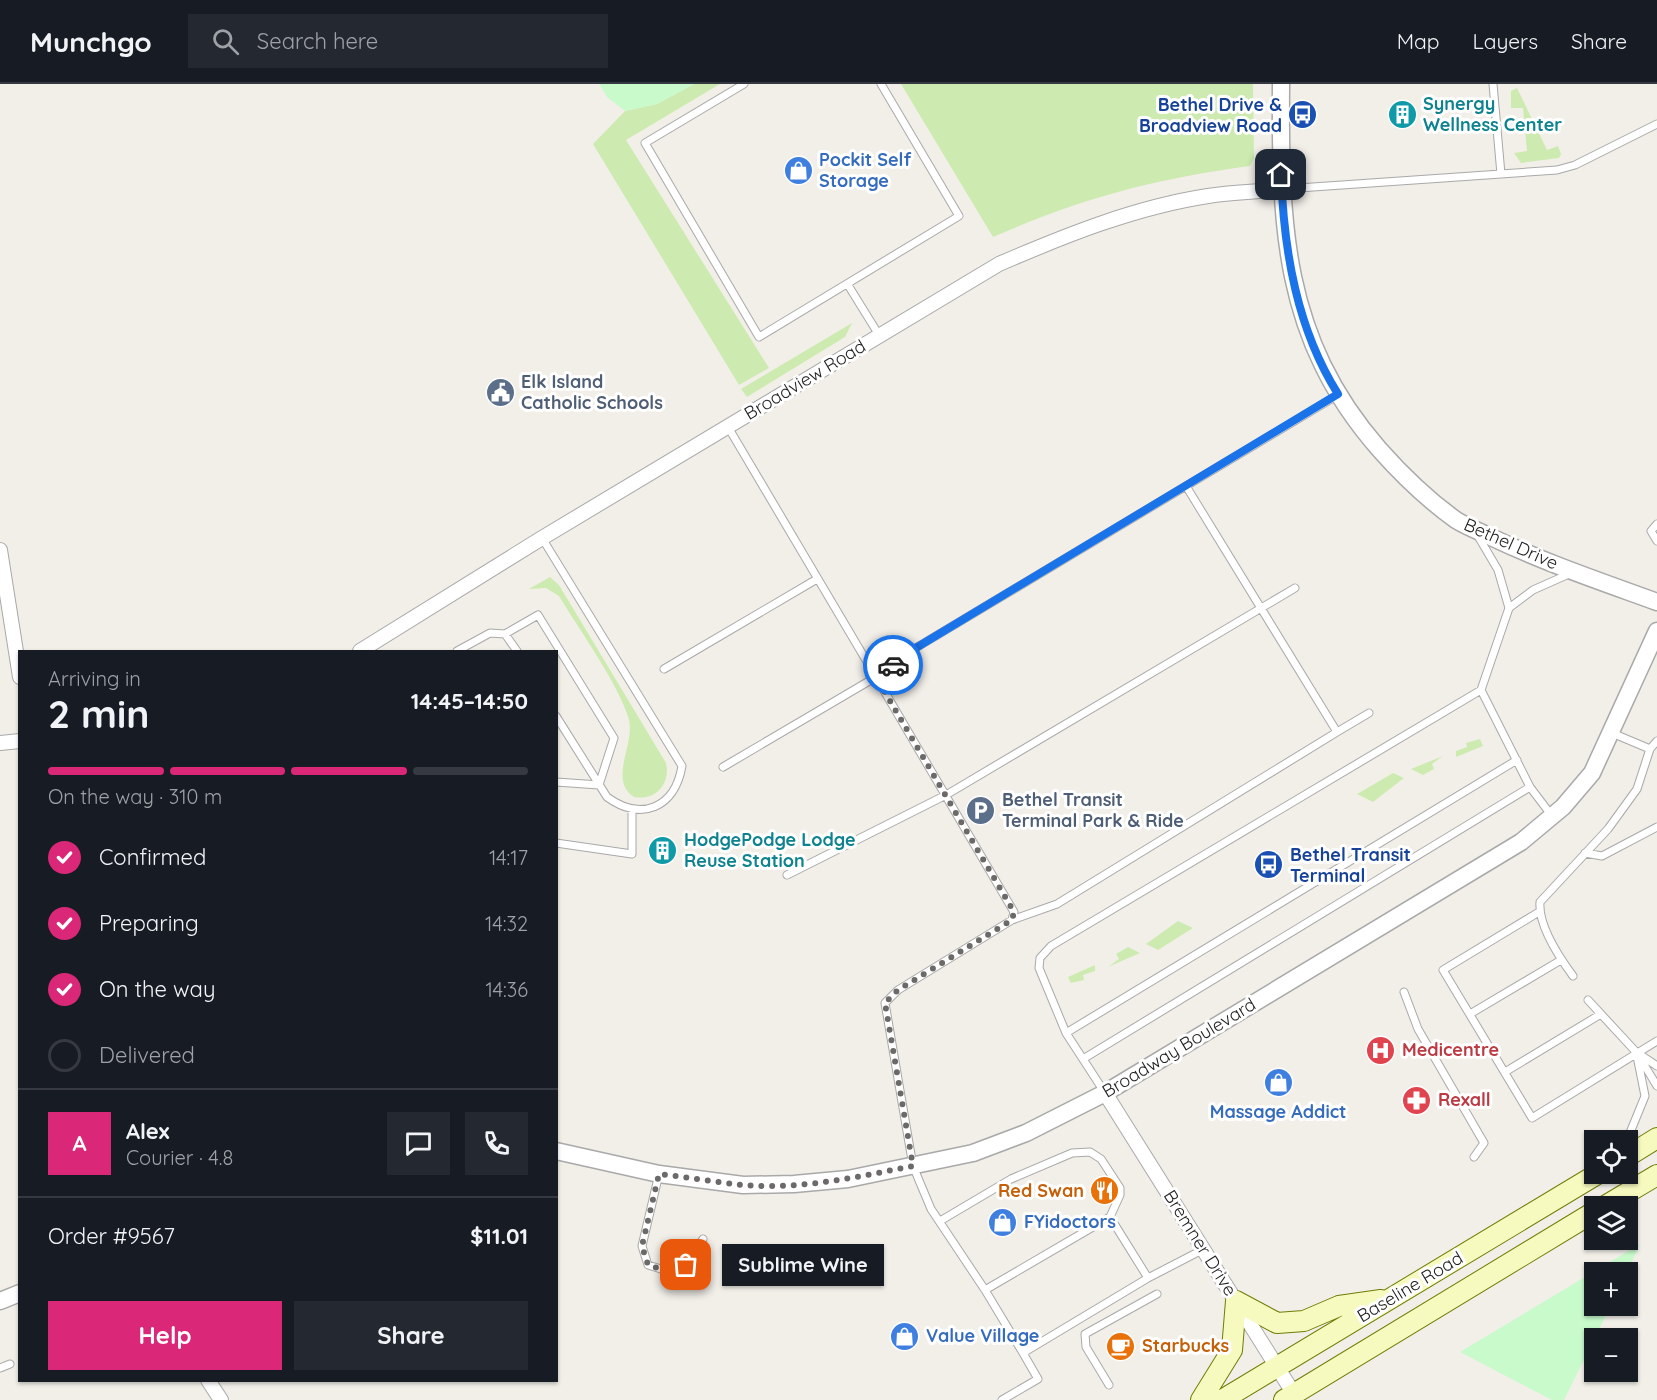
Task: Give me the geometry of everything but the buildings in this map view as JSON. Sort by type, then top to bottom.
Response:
[{"type":"main road","points":[[1638,1150],[1657,1138]]},
{"type":"main road","points":[[1622,1196],[1657,1175]]},
{"type":"main road","name":"Baseline Road","points":[[1222,1400],[1584,1182]]},
{"type":"main road","name":"Baseline Road","points":[[1289,1397],[1584,1218]]},
{"type":"main road","points":[[1201,1400],[1232,1350],[1236,1301],[1277,1323],[1304,1321],[1339,1306],[1389,1299]]},
{"type":"street","name":"Bethel Drive","points":[[1281,84],[1282,189],[1286,243],[1302,320],[1325,374],[1355,422],[1401,474],[1457,520],[1531,556],[1657,602]]},
{"type":"street","name":"Broadview Road","points":[[362,650],[542,538],[999,264],[1057,239],[1157,207],[1209,196],[1282,189]]},
{"type":"street","points":[[0,550],[18,664]]},
{"type":"street","name":"Broadway Boulevard","points":[[558,1151],[659,1174],[743,1185],[794,1184],[848,1179],[973,1153],[1026,1132],[1105,1093],[1521,842],[1552,816],[1592,773],[1657,631]]},
{"type":"street","points":[[0,743],[18,741]]},
{"type":"street","name":"Bremner Drive","points":[[1105,1093],[1279,1366],[1289,1397]]},
{"type":"street","points":[[209,1382],[221,1400]]},
{"type":"lane","points":[[744,84],[645,143],[759,338],[959,216],[881,84]]},
{"type":"lane","points":[[1493,84],[1501,174]]},
{"type":"lane","points":[[1282,189],[1557,170],[1575,165],[1657,124]]},
{"type":"lane","points":[[848,285],[879,335]]},
{"type":"lane","points":[[723,767],[876,677],[914,649],[1338,394]]},
{"type":"lane","points":[[728,428],[1014,912],[1012,920]]},
{"type":"lane","points":[[1186,486],[1338,732]]},
{"type":"lane","points":[[1657,524],[1651,531],[1657,541]]},
{"type":"lane","points":[[1474,528],[1498,570],[1509,608]]},
{"type":"lane","points":[[542,538],[682,766],[679,780],[666,799],[647,809],[632,810],[618,805],[607,797],[558,719]]},
{"type":"lane","points":[[1105,1093],[1066,1033],[1039,968],[1040,958],[1051,946],[1481,690],[1509,608],[1533,590],[1573,572]]},
{"type":"lane","points":[[664,669],[817,579]]},
{"type":"lane","points":[[787,875],[946,795],[1295,588]]},
{"type":"lane","points":[[459,650],[490,633],[506,634],[538,615],[614,738],[599,785]]},
{"type":"lane","points":[[506,634],[516,650]]},
{"type":"lane","points":[[1481,690],[1530,787],[1552,816]]},
{"type":"lane","points":[[1002,1400],[1038,1379],[985,1290],[940,1221],[913,1166],[885,1003],[898,990],[1012,920],[1057,904],[1369,713]]},
{"type":"lane","points":[[1612,733],[1650,749]]},
{"type":"lane","points":[[1573,976],[1561,960],[1539,912],[1540,902],[1608,829],[1638,789],[1650,749],[1657,741]]},
{"type":"lane","points":[[1066,1033],[1517,760]]},
{"type":"lane","points":[[558,782],[599,785]]},
{"type":"lane","points":[[1083,1059],[1530,787]]},
{"type":"lane","points":[[558,843],[632,854],[632,810]]},
{"type":"lane","points":[[1585,853],[1602,856],[1657,827]]},
{"type":"lane","points":[[1539,912],[1443,970],[1532,1118],[1657,1041]]},
{"type":"lane","points":[[1470,1014],[1561,960]]},
{"type":"lane","points":[[1404,992],[1418,1029],[1484,1143],[1474,1157]]},
{"type":"lane","points":[[1588,1000],[1637,1053],[1657,1086]]},
{"type":"lane","points":[[1505,1072],[1601,1014]]},
{"type":"lane","points":[[1637,1053],[1657,1066]]},
{"type":"lane","points":[[1631,1130],[1646,1096],[1637,1053]]},
{"type":"lane","points":[[940,1221],[1011,1179],[1072,1152],[1082,1151],[1101,1159],[1120,1188],[1110,1217],[985,1290]]},
{"type":"lane","points":[[659,1174],[642,1246],[648,1265],[671,1272],[679,1269],[686,1265],[703,1239]]},
{"type":"lane","points":[[1110,1217],[1148,1278]]},
{"type":"lane","points":[[1023,1353],[1148,1278],[1204,1250]]},
{"type":"lane","points":[[1109,1385],[1086,1347],[1085,1334],[1157,1294]]},
{"type":"lane","points":[[0,1368],[10,1364]]},
{"type":"green space","points":[[599,84],[694,84],[657,104],[625,111],[607,97]]},
{"type":"green space","points":[[694,84],[720,84],[626,140],[769,368],[739,385],[593,144],[625,111],[657,104]]},
{"type":"green space","points":[[901,84],[1253,84],[1254,158],[1250,166],[1182,177],[1088,201],[993,237]]},
{"type":"green space","points":[[1517,88],[1547,150],[1558,146],[1561,154],[1559,158],[1521,163],[1514,153],[1527,151],[1523,108],[1511,108],[1511,91]]},
{"type":"green space","points":[[852,323],[845,337],[747,397],[741,389]]},
{"type":"green space","points":[[550,577],[559,585],[666,763],[664,784],[655,794],[642,798],[634,797],[627,790],[623,781],[630,730],[629,720],[617,691],[598,657],[559,596],[546,588],[529,589]]},
{"type":"green space","points":[[1480,739],[1483,746],[1456,757],[1456,751],[1467,747],[1466,743]]},
{"type":"green space","points":[[1443,756],[1432,764],[1434,769],[1423,775],[1411,769]]},
{"type":"green space","points":[[1393,773],[1404,778],[1373,802],[1357,794]]},
{"type":"green space","points":[[1178,921],[1193,928],[1158,950],[1146,944]]},
{"type":"green space","points":[[1128,947],[1140,953],[1108,967],[1119,959],[1116,954]]},
{"type":"green space","points":[[1095,965],[1095,971],[1083,975],[1084,980],[1071,983],[1068,977]]},
{"type":"green space","points":[[1630,1250],[1637,1250],[1632,1262],[1610,1262]]},
{"type":"green space","points":[[1584,1278],[1584,1316],[1606,1316],[1600,1328],[1584,1328],[1584,1360],[1564,1400],[1552,1400],[1460,1352]]},
{"type":"way so far","points":[[686,1265],[671,1272],[648,1265],[642,1246],[659,1174],[743,1185],[794,1184],[848,1179],[913,1166],[885,1003],[898,990],[1012,920],[1014,912],[876,677],[893,665]]},
{"type":"place","name":"Synergy Wellness Center","points":[[1402,114]]},
{"type":"place","name":"Bethel Drive & Broadview Road","points":[[1303,115]]},
{"type":"place","name":"Pockit Self Storage","points":[[798,170]]},
{"type":"place","name":"Elk Island Catholic Schools","points":[[500,392]]},
{"type":"place","name":"Bethel Transit Terminal Park & Ride","points":[[981,810]]},
{"type":"place","name":"HodgePodge Lodge Reuse Station","points":[[663,850]]},
{"type":"place","name":"Bethel Transit Terminal","points":[[1269,865]]},
{"type":"place","name":"Medicentre","points":[[1381,1050]]},
{"type":"place","name":"Massage Addict","points":[[1278,1083]]},
{"type":"place","name":"Rexall","points":[[1417,1100]]},
{"type":"place","name":"Red Swan","points":[[1105,1191]]},
{"type":"place","name":"FYidoctors","points":[[1003,1222]]},
{"type":"place","name":"Sublime Wine","points":[[686,1265]]},
{"type":"place","name":"Value Village","points":[[905,1336]]},
{"type":"place","name":"Starbucks","points":[[1121,1346]]},
{"type":"route","points":[[893,665],[914,649],[1338,394],[1325,374],[1302,320],[1286,243],[1281,175]]}]
